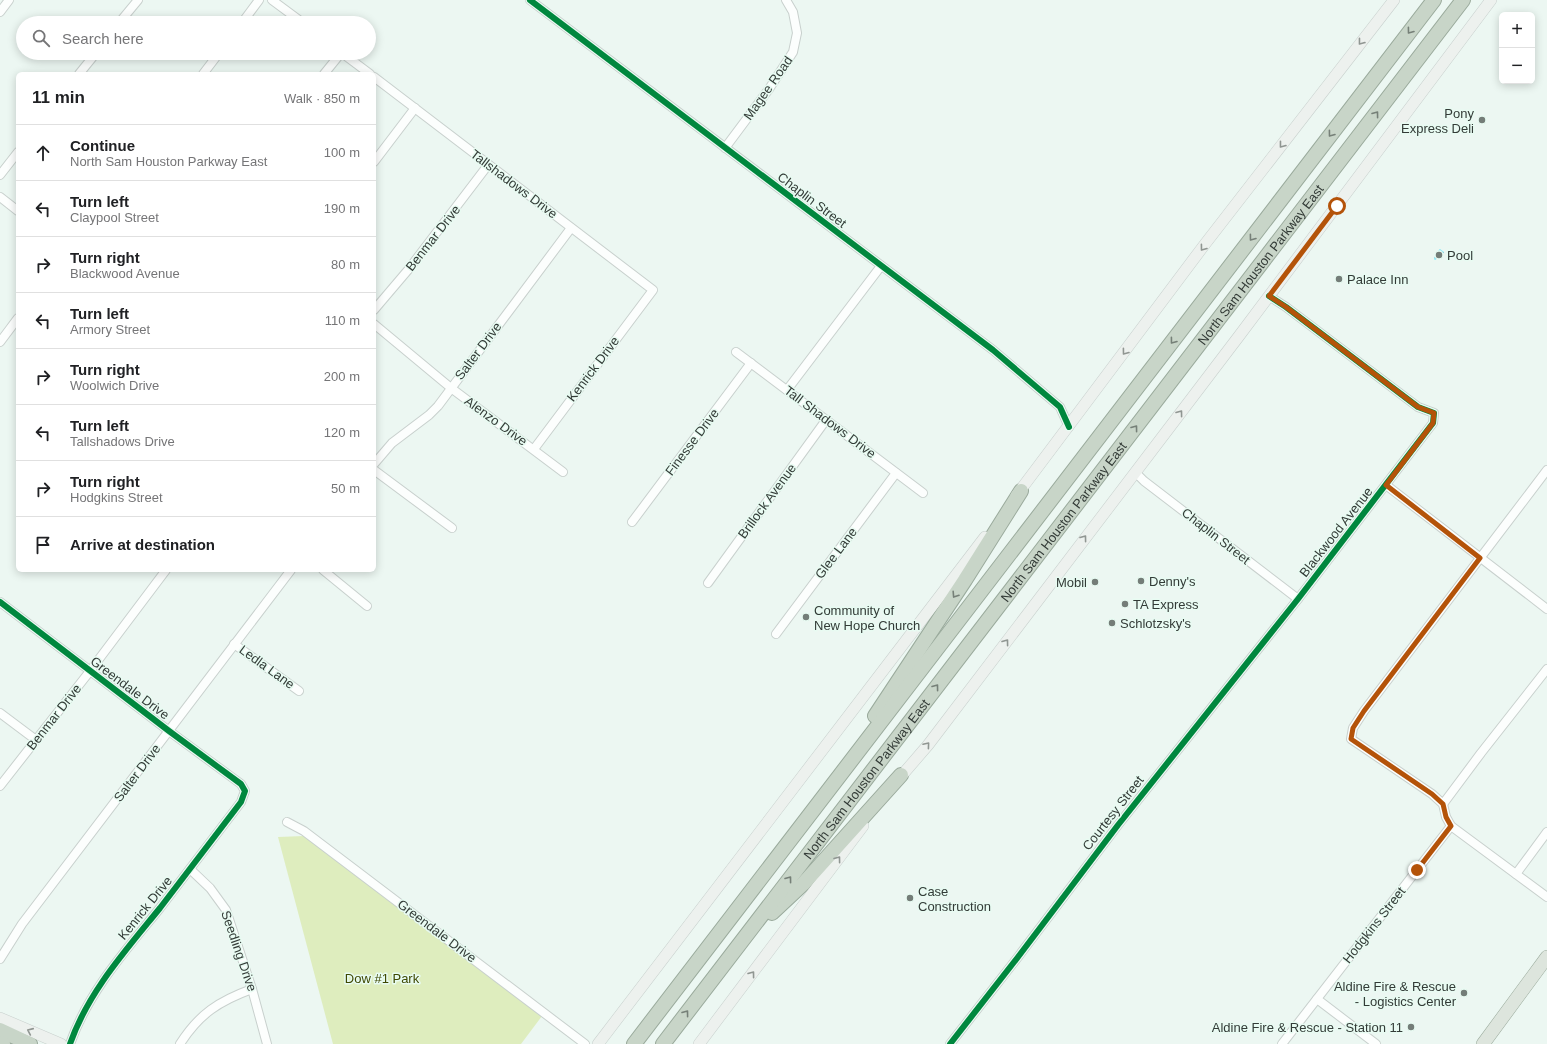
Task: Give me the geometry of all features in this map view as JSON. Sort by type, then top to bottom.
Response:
[{"type":"highway","name":"North Sam Houston Parkway East","points":[[634,1044],[1434,0]]},
{"type":"highway","name":"North Sam Houston Parkway East","points":[[663,1044],[1463,0]]},
{"type":"highway","points":[[724,928],[884,703],[965,580],[1021,491]]},
{"type":"highway","points":[[740,943],[802,884],[902,775]]},
{"type":"highway","points":[[0,1030],[30,1044]]},
{"type":"main road","points":[[598,1044],[1021,491],[1205,244],[1394,0]]},
{"type":"main road","name":"North Sam Houston Parkway East","points":[[699,1044],[902,775],[928,745],[1269,296],[1491,0]]},
{"type":"main road","points":[[1483,1044],[1547,957]]},
{"type":"main road","points":[[0,1018],[60,1044]]},
{"type":"street","points":[[0,12],[9,0]]},
{"type":"street","points":[[125,16],[138,0]]},
{"type":"street","points":[[247,16],[259,0]]},
{"type":"street","points":[[272,0],[294,16]]},
{"type":"street","name":"Chaplin Street","points":[[530,0],[993,350],[1060,408],[1069,427]]},
{"type":"street","name":"Magee Road","points":[[725,148],[769,89],[793,52],[797,33],[793,12],[786,0]]},
{"type":"street","points":[[81,72],[90,60]]},
{"type":"street","points":[[205,72],[214,60]]},
{"type":"street","points":[[326,72],[335,60]]},
{"type":"street","points":[[351,60],[367,72]]},
{"type":"street","name":"Tallshadows Drive","points":[[376,79],[653,290]]},
{"type":"street","points":[[376,159],[415,108]]},
{"type":"street","points":[[0,175],[16,155]]},
{"type":"street","name":"Benmar Drive","points":[[376,308],[408,270],[488,165]]},
{"type":"street","points":[[0,197],[16,209]]},
{"type":"street","name":"Salter Drive","points":[[376,462],[392,443],[429,415],[438,406],[571,228]]},
{"type":"street","points":[[787,390],[881,266]]},
{"type":"street","name":"Kenrick Drive","points":[[534,449],[653,290]]},
{"type":"street","name":"Blackwood Avenue","points":[[1269,296],[1286,307],[1418,407],[1434,413],[1433,423],[1298,599]]},
{"type":"street","points":[[0,342],[16,321]]},
{"type":"street","name":"Alenzo Drive","points":[[376,326],[451,388],[563,472]]},
{"type":"street","name":"Tall Shadows Drive","points":[[736,352],[923,493]]},
{"type":"street","name":"Finesse Drive","points":[[632,522],[752,363]]},
{"type":"street","name":"Brillock Avenue","points":[[708,583],[826,420]]},
{"type":"street","points":[[1547,470],[1364,711],[1353,728],[1351,739],[1428,791],[1443,804],[1446,817],[1451,826],[1547,898]]},
{"type":"street","points":[[376,471],[452,528]]},
{"type":"street","name":"Chaplin Street","points":[[1135,472],[1144,481],[1298,599]]},
{"type":"street","name":"Glee Lane","points":[[776,634],[896,473]]},
{"type":"street","points":[[1386,485],[1547,609]]},
{"type":"street","name":"Benmar Drive","points":[[0,786],[90,671],[164,572]]},
{"type":"street","name":"Salter Drive","points":[[0,959],[22,924],[234,644],[290,572]]},
{"type":"street","points":[[325,572],[367,606]]},
{"type":"street","name":"Courtesy Street","points":[[950,1044],[1122,820],[1298,599]]},
{"type":"street","name":"Greendale Drive","points":[[0,602],[241,784],[245,791]]},
{"type":"street","name":"Ledla Lane","points":[[234,644],[299,691]]},
{"type":"street","points":[[1443,804],[1547,669]]},
{"type":"street","points":[[0,713],[36,740]]},
{"type":"street","name":"Kenrick Drive","points":[[70,1044],[76,1025],[117,961],[241,802],[245,791]]},
{"type":"street","name":"Greendale Drive","points":[[287,822],[304,831],[586,1044]]},
{"type":"street","name":"Hodgkins Street","points":[[1282,1044],[1451,826]]},
{"type":"street","points":[[1516,874],[1547,832]]},
{"type":"street","name":"Seedling Drive","points":[[190,869],[210,888],[226,910],[252,989],[267,1044]]},
{"type":"street","points":[[180,1044],[194,1024],[208,1010],[223,1001],[252,989]]},
{"type":"street","points":[[1317,999],[1376,1044]]},
{"type":"green space","name":"Dow #1 Park","points":[[304,836],[542,1016],[521,1044],[333,1044],[278,837]]},
{"type":"water","name":"Pool","points":[[1440,249],[1444,252],[1442,256],[1435,260],[1434,259]]},
{"type":"cycle path","points":[[530,0],[993,350],[1060,407],[1069,427]]},
{"type":"cycle path","points":[[950,1044],[1118,825],[1298,599],[1433,423],[1434,413],[1418,407],[1286,307],[1269,296]]},
{"type":"cycle path","points":[[0,602],[241,784],[245,791],[241,802],[97,989],[70,1044]]},
{"type":"place","name":"Pony Express Deli","points":[[1482,120]]},
{"type":"place","name":"Pool","points":[[1439,255]]},
{"type":"place","name":"Palace Inn","points":[[1339,279]]},
{"type":"place","name":"Denny's","points":[[1141,581]]},
{"type":"place","name":"Mobil","points":[[1095,582]]},
{"type":"place","name":"TA Express","points":[[1125,604]]},
{"type":"place","name":"Community of New Hope Church","points":[[806,617]]},
{"type":"place","name":"Schlotzsky's","points":[[1112,623]]},
{"type":"place","name":"Case Construction","points":[[910,898]]},
{"type":"place","name":"Aldine Fire & Rescue - Logistics Center","points":[[1464,993]]},
{"type":"place","name":"Aldine Fire & Rescue - Station 11","points":[[1411,1027]]},
{"type":"route","points":[[1337,206],[1269,296],[1286,307],[1402,394],[1409,401],[1418,407],[1434,413],[1433,423],[1386,485],[1480,558],[1416,641],[1411,650],[1364,711],[1353,728],[1351,739],[1424,788],[1443,804],[1446,817],[1451,826],[1417,870]]}]
